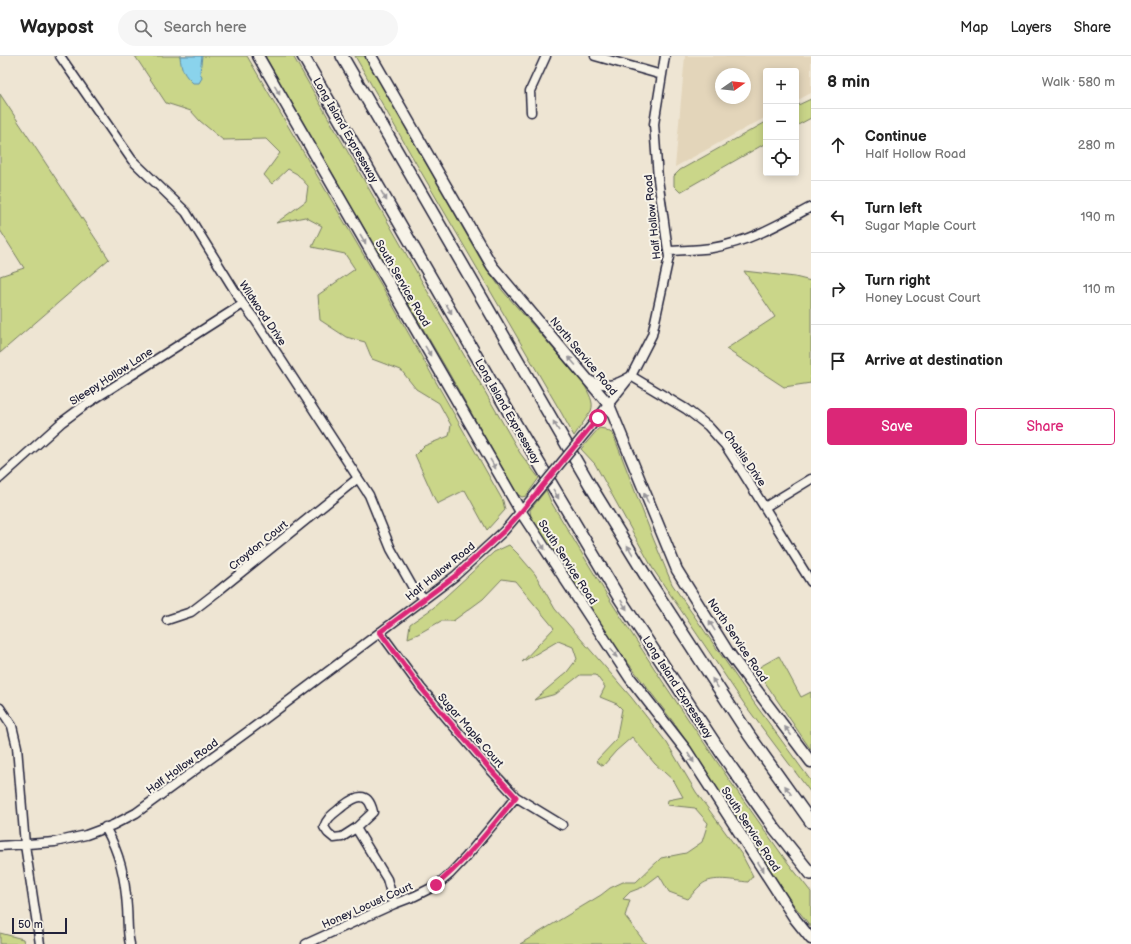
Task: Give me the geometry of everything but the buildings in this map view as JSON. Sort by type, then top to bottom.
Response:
[{"type":"highway","name":"Long Island Expressway","points":[[303,56],[511,416],[618,596],[722,754],[775,829],[811,874]]},
{"type":"highway","points":[[342,56],[559,432],[643,572],[749,735],[811,822]]},
{"type":"main road","name":"South Service Road","points":[[258,56],[521,512],[630,678],[686,750],[795,919],[811,939]]},
{"type":"main road","name":"North Service Road","points":[[371,56],[492,266],[609,405],[676,570],[728,652],[811,762]]},
{"type":"street","name":"Wildwood Drive","points":[[60,56],[132,160],[186,212],[243,304],[256,321],[369,495],[391,549],[412,586],[424,598]]},
{"type":"street","points":[[531,112],[530,91],[546,56]]},
{"type":"street","points":[[595,56],[662,75]]},
{"type":"street","name":"Half Hollow Road","points":[[0,846],[55,842],[86,835],[105,828],[136,813],[254,727],[460,571],[504,531],[521,512],[631,376],[652,335],[670,257],[658,179],[654,124],[665,56]]},
{"type":"street","points":[[669,251],[712,248],[748,238],[776,226],[811,207]]},
{"type":"street","name":"Sleepy Hollow Lane","points":[[0,478],[62,422],[85,405],[243,304]]},
{"type":"street","points":[[588,380],[603,385],[609,385],[619,383],[631,376]]},
{"type":"street","name":"Chablis Drive","points":[[631,376],[686,409],[708,426],[725,446],[765,507],[811,582]]},
{"type":"street","name":"Croydon Court","points":[[167,620],[191,612],[358,478]]},
{"type":"street","points":[[765,507],[811,479]]},
{"type":"street","name":"Sugar Maple Court","points":[[380,632],[421,688],[516,797],[562,825]]},
{"type":"street","points":[[0,708],[12,726],[17,747],[26,845],[40,944]]},
{"type":"street","points":[[360,797],[366,798],[371,804],[373,812],[356,828],[342,837],[334,838],[324,827],[326,819],[353,799],[360,797]]},
{"type":"street","name":"Honey Locust Court","points":[[306,944],[415,896],[436,885],[450,874],[466,857],[516,797]]},
{"type":"street","points":[[105,828],[116,847],[122,864],[126,885],[128,934],[130,944]]},
{"type":"street","points":[[356,828],[388,879],[394,904]]},
{"type":"shaded area","points":[[685,56],[811,56],[811,93],[799,99],[799,68],[763,68],[763,119],[675,167]]},
{"type":"green space","points":[[135,56],[247,56],[383,288],[503,501],[505,510],[487,530],[465,490],[437,504],[415,455],[424,446],[449,436],[451,425],[439,403],[416,389],[401,370],[372,359],[365,342],[346,337],[320,320],[318,295],[355,269],[345,254],[312,247],[322,226],[305,217],[276,223],[306,201],[308,186],[297,174],[288,169],[272,184],[264,175],[280,153],[266,139],[223,140],[200,121],[191,111],[166,103]]},
{"type":"green space","points":[[265,56],[293,56],[520,453],[539,478],[526,496],[522,497],[517,494],[446,368]]},
{"type":"green space","points":[[355,56],[365,56],[484,265],[502,290],[584,384],[592,404],[592,408],[574,436],[417,165]]},
{"type":"green space","points":[[0,94],[109,259],[0,353],[0,276],[24,268],[0,230]]},
{"type":"green space","points":[[811,99],[811,118],[799,124],[799,105]]},
{"type":"green space","points":[[763,124],[763,145],[680,192],[674,186],[674,176],[680,170]]},
{"type":"green space","points":[[744,271],[795,277],[811,281],[811,383],[784,387],[726,349],[775,317]]},
{"type":"green space","points":[[599,428],[605,429],[613,434],[672,584],[755,704],[811,781],[811,793],[745,705],[653,569],[595,464],[581,449]]},
{"type":"green space","points":[[546,490],[551,502],[610,600],[663,682],[730,781],[785,859],[811,892],[811,927],[790,900],[674,723],[587,609],[531,518],[530,510]]},
{"type":"green space","points":[[509,545],[535,574],[555,609],[631,697],[667,743],[696,792],[742,855],[753,876],[748,882],[724,879],[711,880],[699,887],[688,899],[669,892],[659,875],[643,887],[630,892],[623,899],[630,900],[625,916],[646,944],[520,944],[610,888],[623,882],[636,882],[661,858],[686,853],[702,842],[708,823],[695,808],[667,805],[668,800],[683,797],[674,781],[655,764],[632,737],[616,751],[603,766],[596,761],[616,740],[622,709],[617,704],[600,697],[605,687],[596,675],[580,675],[556,694],[534,700],[567,672],[577,659],[573,647],[558,641],[522,662],[554,628],[515,581],[502,579],[483,599],[453,621],[441,621],[408,638],[410,624],[433,608],[494,552]]},
{"type":"green space","points":[[779,656],[801,697],[811,692],[811,750],[756,669]]},
{"type":"green space","points":[[0,933],[23,939],[24,944],[0,944]]},
{"type":"water","points":[[180,56],[202,56],[200,72],[202,78],[199,83],[193,83],[187,77],[181,65]]},
{"type":"route","points":[[436,885],[450,874],[466,857],[516,797],[489,768],[421,688],[380,632],[455,576],[504,531],[598,418]]}]
